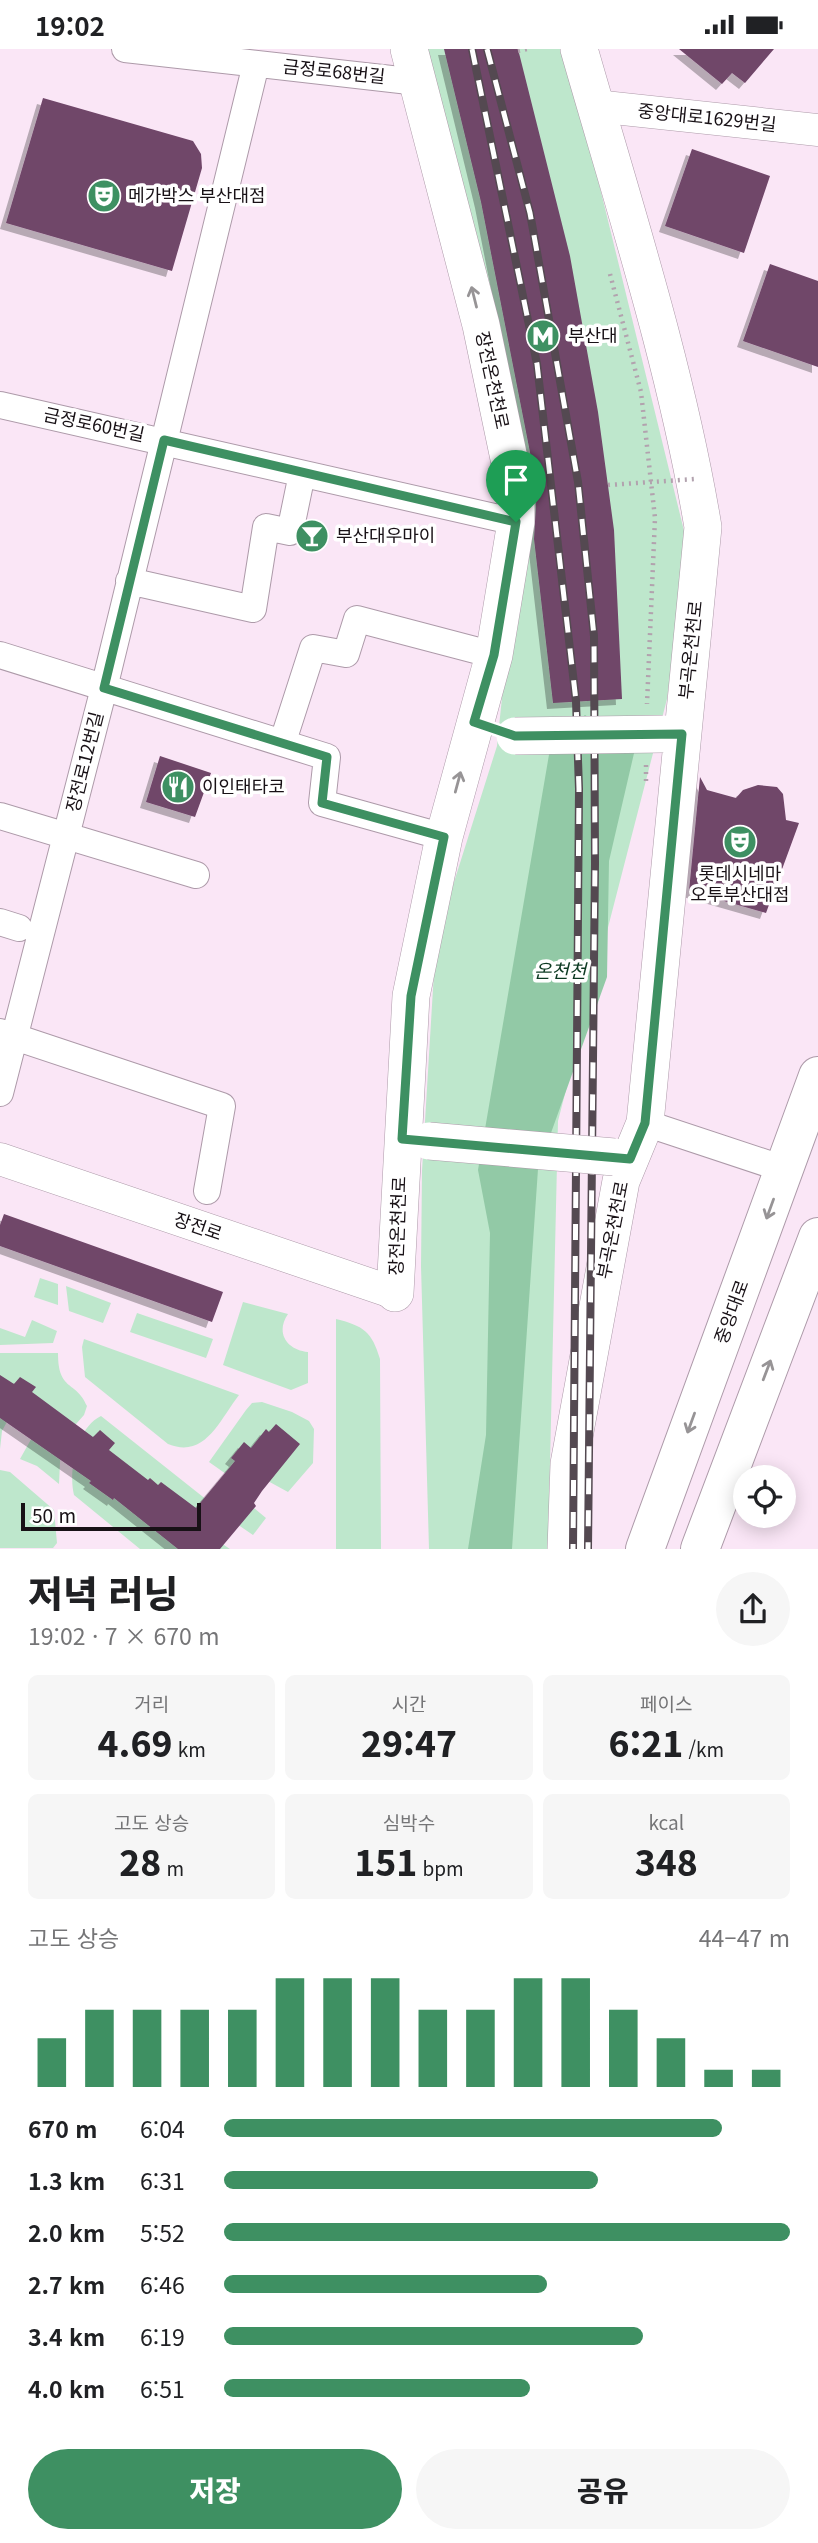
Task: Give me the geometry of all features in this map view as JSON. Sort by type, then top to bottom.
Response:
[{"type":"main road","name":"부곡온천천로","points":[[566,1540],[569,1464],[621,1181],[622,1158],[645,1123],[660,734],[703,527],[695,479],[652,307],[579,49]]},
{"type":"main road","name":"장전온천천로","points":[[395,1293],[415,1140],[411,996],[444,837],[494,655],[516,522],[516,492],[481,325],[413,65]]},
{"type":"main road","points":[[474,722],[515,736],[660,734]]},
{"type":"main road","name":"중앙대로","points":[[645,1549],[818,1076]]},
{"type":"main road","points":[[415,1140],[622,1158]]},
{"type":"main road","points":[[700,1549],[818,1237]]},
{"type":"street","name":"금정로68번길","points":[[125,49],[256,64],[413,65]]},
{"type":"street","name":"장전로12번길","points":[[0,1093],[7,1035],[66,837],[256,64]]},
{"type":"street","name":"중앙대로1629번길","points":[[595,106],[818,130]]},
{"type":"street","name":"금정로60번길","points":[[0,405],[164,440],[516,522]]},
{"type":"street","points":[[129,581],[253,609],[266,527],[290,532],[302,474]]},
{"type":"street","points":[[283,741],[313,647],[346,654],[357,619],[494,655]]},
{"type":"street","points":[[0,655],[283,741],[327,757],[322,803],[444,837]]},
{"type":"street","points":[[0,816],[196,876]]},
{"type":"street","points":[[7,1035],[222,1106],[207,1191]]},
{"type":"street","points":[[645,1123],[784,1169]]},
{"type":"street","name":"장전로","points":[[0,1159],[395,1293]]},
{"type":"path","points":[[518,51],[527,49]]},
{"type":"path","points":[[610,271],[641,392],[655,518],[660,734],[646,787]]},
{"type":"path","points":[[608,485],[695,479]]},
{"type":"shaded area","points":[[419,49],[566,49],[687,543],[667,699],[558,1121],[548,1549],[429,1549],[421,1266],[422,1171],[436,939],[497,746],[517,552]]},
{"type":"shaded area","points":[[40,1278],[58,1284],[58,1305],[34,1297]]},
{"type":"shaded area","points":[[66,1286],[111,1303],[103,1323],[69,1311]]},
{"type":"shaded area","points":[[243,1302],[288,1314],[284,1321],[283,1334],[294,1348],[308,1352],[308,1383],[291,1390],[223,1365]]},
{"type":"shaded area","points":[[137,1313],[213,1339],[206,1358],[130,1332]]},
{"type":"shaded area","points":[[336,1319],[366,1331],[374,1342],[380,1359],[381,1549],[336,1549]]},
{"type":"shaded area","points":[[32,1320],[57,1331],[53,1343],[0,1345],[0,1328],[25,1337]]},
{"type":"shaded area","points":[[84,1339],[239,1395],[218,1426],[201,1442],[181,1447],[168,1444],[85,1377],[82,1347]]},
{"type":"shaded area","points":[[0,1353],[58,1353],[64,1380],[78,1392],[87,1406],[84,1415],[61,1441],[59,1484],[37,1466],[20,1459],[34,1434],[9,1418],[2,1431],[0,1449]]},
{"type":"shaded area","points":[[262,1402],[309,1421],[314,1429],[313,1463],[288,1492],[266,1480],[248,1503],[266,1518],[253,1535],[231,1520],[215,1539],[230,1549],[140,1549],[74,1495],[72,1474],[76,1451],[86,1430],[101,1416],[217,1508],[236,1481],[209,1462],[252,1403]]},
{"type":"shaded area","points":[[0,1470],[10,1472],[54,1510],[57,1543],[53,1548],[0,1548]]},
{"type":"water","name":"온천천","points":[[585,715],[635,749],[609,861],[607,977],[538,1169],[512,1549],[468,1549],[486,1435],[490,1233],[478,1170],[551,743]]},
{"type":"building","points":[[444,49],[518,49],[570,256],[598,412],[614,530],[622,699],[553,703],[534,539],[537,488],[481,202]]},
{"type":"building","points":[[679,49],[774,49],[745,83],[732,73],[722,84]]},
{"type":"building","name":"메가박스 부산대점","points":[[43,98],[193,141],[201,154],[202,168],[172,271],[6,223]]},
{"type":"building","points":[[692,149],[770,176],[744,253],[665,226]]},
{"type":"building","points":[[770,264],[818,281],[818,367],[743,341]]},
{"type":"building","name":"이인태타코","points":[[160,756],[211,773],[195,817],[146,802]]},
{"type":"building","name":"롯데시네마 오투부산대점","points":[[700,777],[707,790],[736,798],[743,790],[758,785],[777,787],[783,794],[786,820],[799,823],[766,913],[689,891]]},
{"type":"building","points":[[4,1214],[223,1292],[212,1322],[0,1246],[0,1225]]},
{"type":"building","points":[[0,1375],[14,1384],[20,1377],[36,1387],[32,1392],[93,1437],[100,1430],[115,1443],[109,1450],[148,1480],[150,1478],[158,1485],[161,1482],[196,1508],[235,1461],[231,1458],[244,1442],[251,1448],[266,1429],[269,1432],[276,1424],[300,1444],[262,1491],[254,1503],[256,1506],[220,1549],[178,1549],[114,1498],[113,1500],[89,1483],[91,1481],[0,1418]]},
{"type":"railway","points":[[472,49],[537,364],[576,701],[579,789],[573,1549]]},
{"type":"railway","points":[[487,49],[530,213],[578,482],[594,636],[595,863],[588,1549]]},
{"type":"place","name":"메가박스 부산대점","points":[[104,196]]},
{"type":"place","name":"부산대","points":[[543,336]]},
{"type":"place","name":"부산대우마이","points":[[312,536]]},
{"type":"place","name":"이인태타코","points":[[178,787]]},
{"type":"place","name":"롯데시네마 오투부산대점","points":[[740,842]]},
{"type":"route","points":[[164,440],[516,522],[494,655],[474,722],[515,736],[682,734],[645,1123],[630,1159],[402,1139],[411,996],[444,837],[322,803],[327,757],[283,741],[104,688],[164,440]]}]
